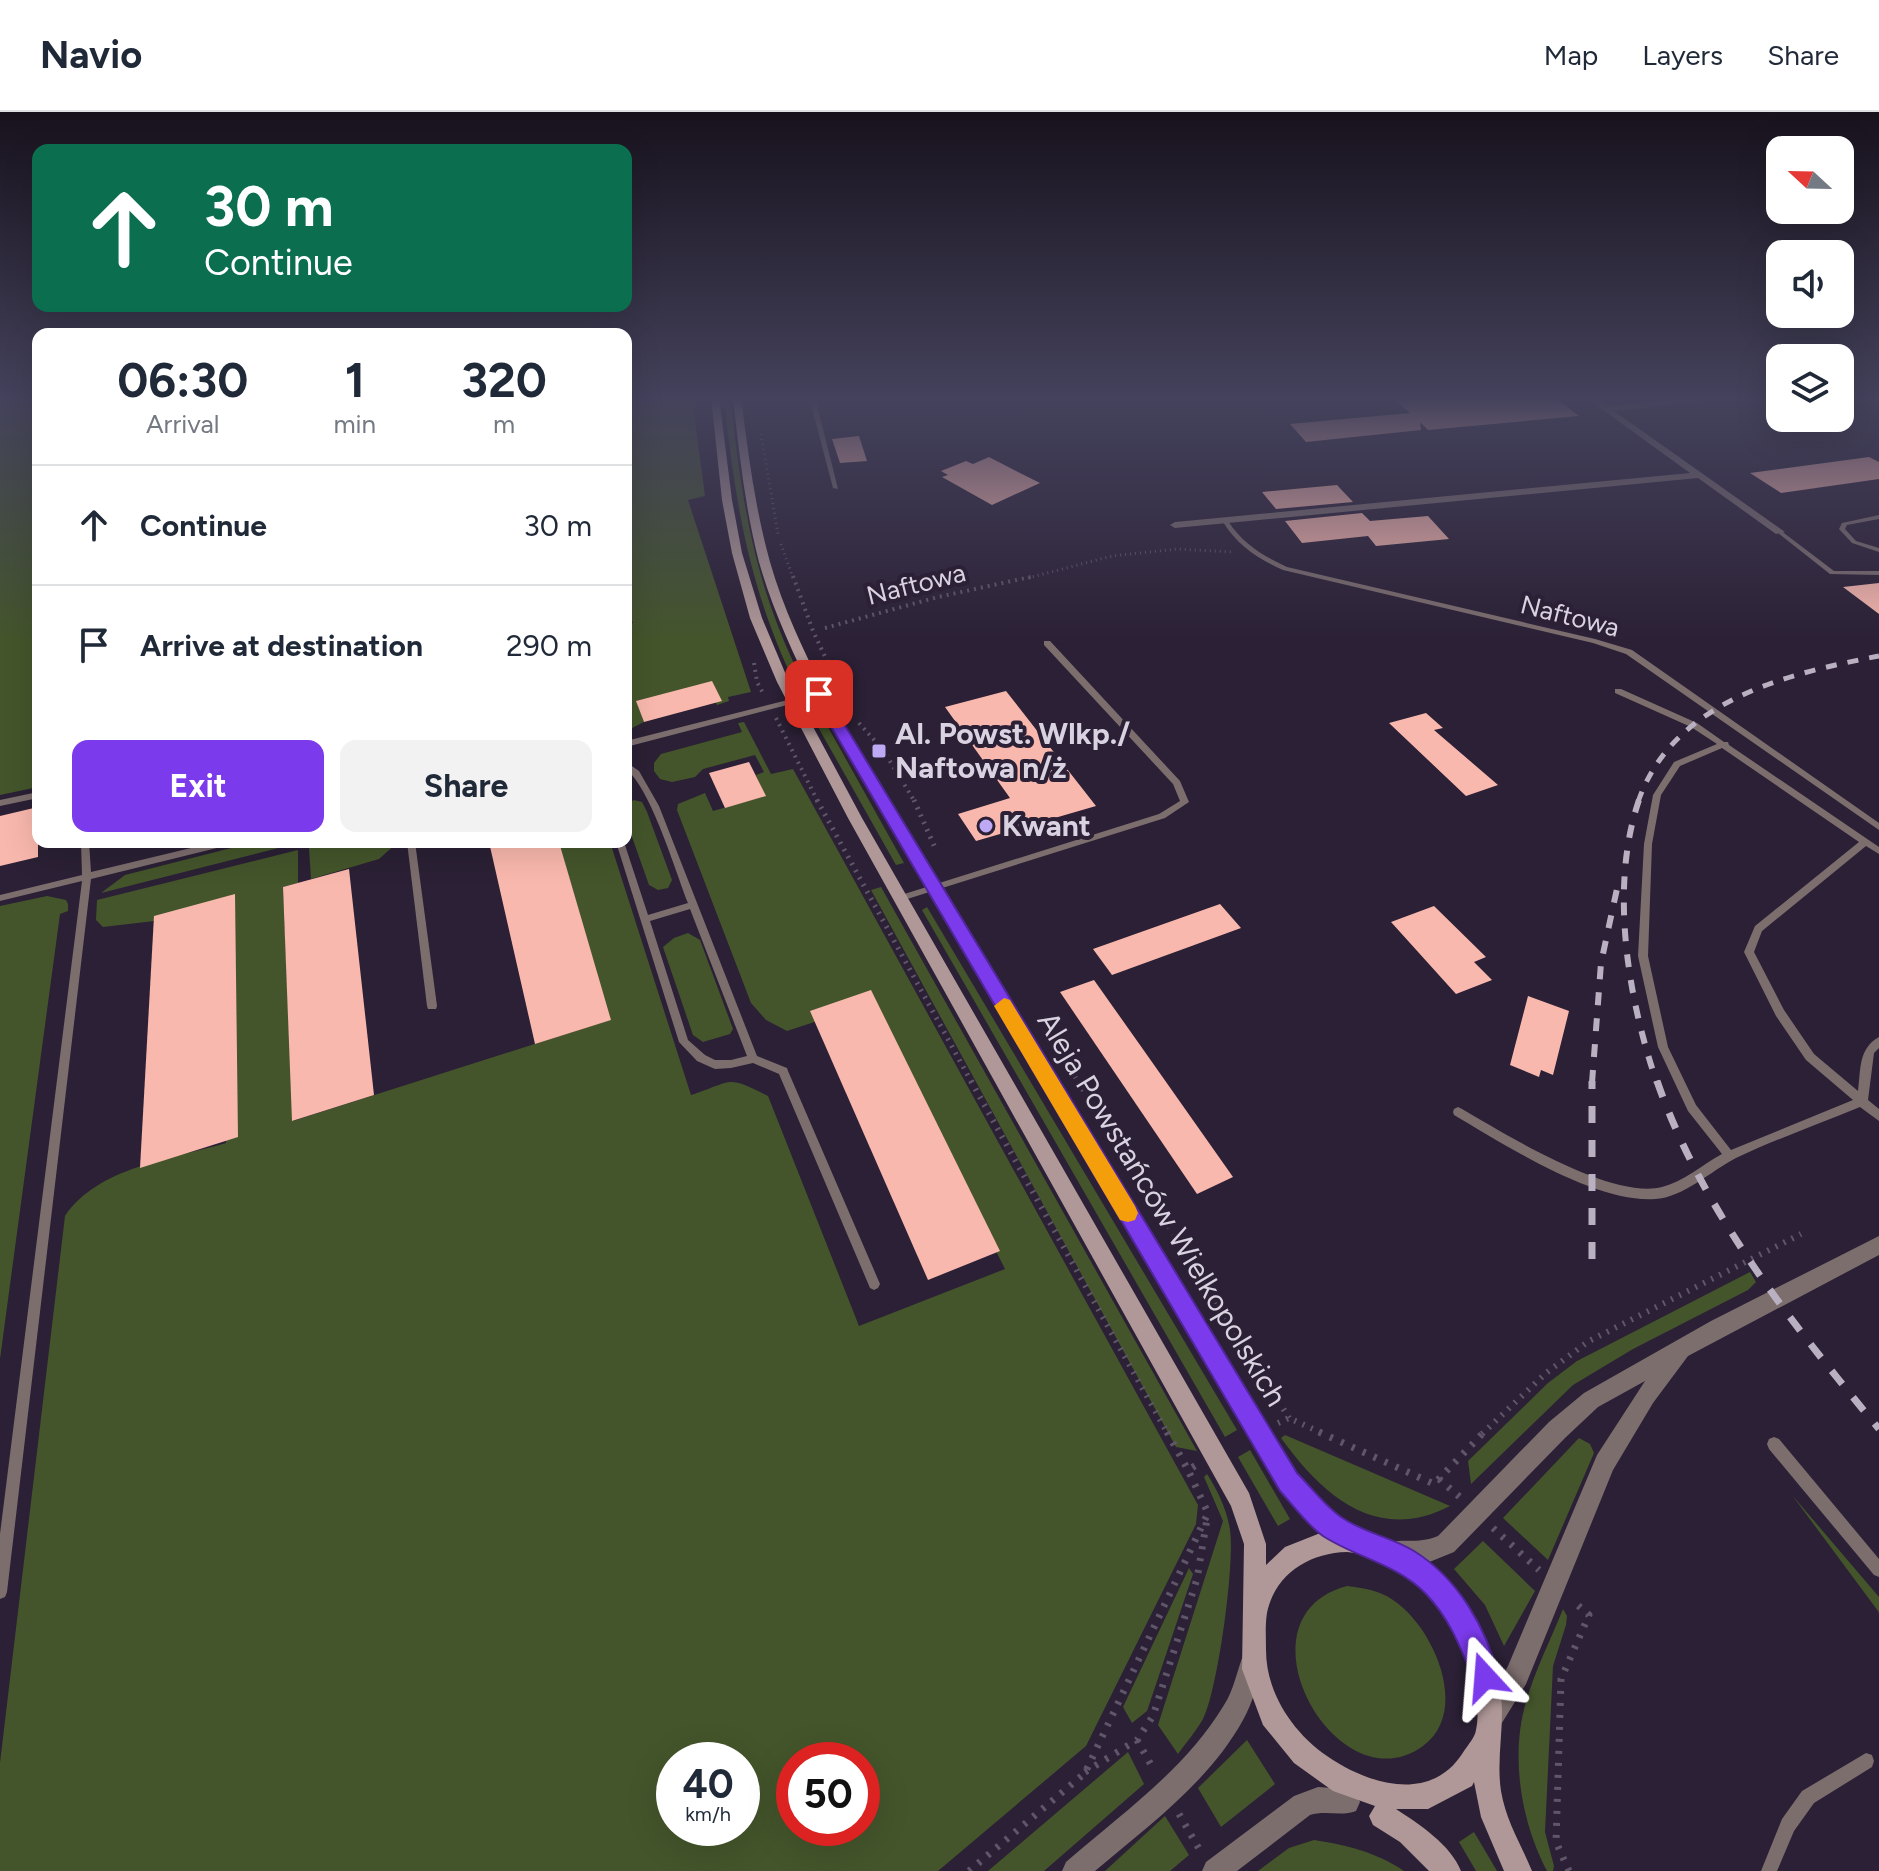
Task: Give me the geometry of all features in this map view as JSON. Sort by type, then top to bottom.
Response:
[{"type":"main road","points":[[725,479],[740,566],[756,618],[792,700],[1241,1501],[1255,1544],[1253,1660],[1265,1706],[1288,1751],[1316,1780],[1347,1802],[1377,1813],[1409,1833],[1448,1871]]},
{"type":"main road","name":"Aleja Powstańców Wielkopolskich","points":[[749,479],[765,563],[792,637],[819,694],[1289,1482],[1320,1517],[1360,1542]]},
{"type":"main road","points":[[1254,1624],[1266,1585],[1290,1557],[1322,1542],[1360,1542],[1388,1551],[1420,1571],[1461,1617],[1480,1656],[1488,1728],[1487,1780],[1492,1810],[1498,1832],[1519,1871]]},
{"type":"main road","points":[[1377,1813],[1416,1815],[1449,1801],[1474,1775],[1488,1728]]},
{"type":"street","points":[[1175,525],[1660,479]]},
{"type":"street","points":[[1707,479],[1780,532]]},
{"type":"street","points":[[1388,1551],[1422,1554],[1446,1544],[1591,1400],[1718,1328],[1879,1245]]},
{"type":"street","points":[[1488,1728],[1517,1675],[1605,1463],[1646,1396],[1682,1351]]},
{"type":"street","points":[[1075,1871],[1166,1791],[1209,1747],[1234,1713],[1253,1660]]},
{"type":"street","points":[[1215,1871],[1303,1805],[1318,1800],[1347,1802]]},
{"type":"lane","points":[[834,479],[836,488]]},
{"type":"lane","points":[[1879,517],[1851,521],[1844,524],[1842,529],[1854,542],[1879,550]]},
{"type":"lane","name":"Naftowa","points":[[1226,522],[1234,536],[1253,554],[1285,569],[1595,641],[1629,652],[1879,827]]},
{"type":"lane","points":[[1780,532],[1832,573],[1879,573]]},
{"type":"lane","points":[[901,898],[1162,816],[1185,802],[1177,783],[1047,643]]},
{"type":"lane","points":[[1618,691],[1694,725],[1725,744],[1879,851]]},
{"type":"lane","points":[[632,742],[819,694]]},
{"type":"lane","points":[[1725,744],[1677,764],[1657,795],[1648,844],[1643,956],[1663,1047],[1692,1108],[1729,1155]]},
{"type":"lane","points":[[632,770],[655,806],[753,1059]]},
{"type":"lane","points":[[0,803],[32,796]]},
{"type":"lane","points":[[1865,842],[1758,929],[1749,952],[1780,1013],[1810,1057],[1879,1116]]},
{"type":"lane","points":[[0,1592],[87,877],[85,848]]},
{"type":"lane","points":[[0,898],[205,848]]},
{"type":"lane","points":[[412,848],[432,1006]]},
{"type":"lane","points":[[622,848],[684,1042],[702,1062],[724,1066],[753,1059],[783,1071],[874,1284]]},
{"type":"lane","points":[[645,919],[693,905]]},
{"type":"lane","points":[[1862,1101],[1869,1051],[1879,1041]]},
{"type":"lane","points":[[1458,1112],[1530,1153],[1589,1179],[1626,1191],[1658,1195],[1729,1155],[1862,1101]]},
{"type":"lane","points":[[1774,1444],[1879,1570]]},
{"type":"lane","points":[[1769,1871],[1788,1825],[1808,1797],[1866,1761]]},
{"type":"path","points":[[769,479],[779,537],[792,580],[848,706]]},
{"type":"path","name":"Naftowa","points":[[825,628],[938,597],[996,586],[1112,556],[1204,549],[1253,554]]},
{"type":"path","points":[[770,707],[837,841],[1188,1470]]},
{"type":"path","points":[[854,719],[872,736],[920,810],[939,859],[954,881]]},
{"type":"path","points":[[1052,1039],[1289,1418]]},
{"type":"path","points":[[1701,1285],[1801,1234]]},
{"type":"path","points":[[1085,1773],[1137,1740],[1153,1716],[1197,1579],[1208,1513]]},
{"type":"green space","points":[[0,479],[32,479],[32,788],[0,795]]},
{"type":"green space","points":[[632,479],[703,479],[705,496],[688,500],[751,692],[728,697],[729,701],[717,705],[707,685],[637,702],[644,722],[632,728]]},
{"type":"green space","points":[[734,479],[741,479],[761,577],[786,646],[803,682],[795,684],[766,614]]},
{"type":"green space","points":[[812,708],[819,711],[904,863],[896,865],[809,711]]},
{"type":"green space","points":[[744,722],[771,774],[793,769],[1198,1505],[1196,1524],[1086,1746],[938,1871],[0,1871],[0,1763],[65,1216],[79,1199],[116,1176],[160,1160],[226,1143],[229,901],[154,921],[103,927],[96,920],[97,900],[298,850],[298,883],[283,887],[293,1121],[610,1020],[561,848],[612,848],[691,1095],[723,1083],[736,1082],[768,1096],[859,1326],[1005,1269],[872,1003],[787,1031],[766,1020],[751,1003],[677,810],[678,804],[705,793],[713,811],[765,796],[756,775],[764,772],[755,755],[703,769],[695,777],[672,782],[660,779],[654,771],[654,763],[661,754],[742,732],[738,723]]},
{"type":"green space","points":[[632,801],[642,802],[647,812],[672,880],[668,888],[658,890],[649,885],[632,837]]},
{"type":"green space","points":[[231,848],[278,848],[101,893],[125,875]]},
{"type":"green space","points":[[309,848],[391,848],[379,859],[311,879]]},
{"type":"green space","points":[[881,887],[1197,1451],[1176,1447],[871,890]]},
{"type":"green space","points":[[47,896],[66,900],[68,911],[60,914],[0,1359],[0,906]]},
{"type":"green space","points":[[927,907],[1237,1430],[1225,1437],[922,910]]},
{"type":"green space","points":[[688,933],[700,940],[733,1029],[730,1034],[703,1042],[693,1035],[663,947],[674,938]]},
{"type":"green space","points":[[1750,1272],[1756,1282],[1748,1290],[1633,1349],[1573,1385],[1471,1484],[1468,1461],[1548,1383],[1577,1361]]},
{"type":"green space","points":[[1285,1435],[1450,1506],[1424,1516],[1399,1520],[1354,1508],[1334,1495],[1297,1459],[1281,1438]]},
{"type":"green space","points":[[1579,1438],[1590,1444],[1594,1453],[1548,1560],[1503,1518]]},
{"type":"green space","points":[[1250,1450],[1290,1519],[1278,1526],[1238,1457]]},
{"type":"green space","points":[[1207,1474],[1222,1501],[1230,1530],[1228,1597],[1209,1704],[1203,1719],[1178,1754],[1158,1725],[1223,1521],[1204,1477]]},
{"type":"green space","points":[[1792,1495],[1879,1597],[1879,1613],[1878,1611]]},
{"type":"green space","points":[[1483,1541],[1535,1591],[1504,1646],[1485,1605],[1454,1569]]},
{"type":"green space","points":[[1189,1568],[1193,1574],[1147,1711],[1132,1723],[1123,1707]]},
{"type":"green space","points":[[1347,1586],[1382,1594],[1408,1612],[1433,1648],[1441,1670],[1445,1691],[1444,1712],[1437,1731],[1423,1746],[1390,1758],[1358,1752],[1330,1731],[1309,1701],[1297,1667],[1297,1633],[1313,1604]]},
{"type":"green space","points":[[1563,1609],[1567,1616],[1566,1625],[1553,1666],[1545,1832],[1554,1866],[1553,1871],[1547,1871],[1530,1832],[1525,1810],[1519,1744],[1530,1690]]},
{"type":"green space","points":[[1247,1740],[1275,1784],[1221,1827],[1198,1788]]},
{"type":"green space","points":[[1128,1752],[1144,1784],[1044,1871],[988,1871]]},
{"type":"green space","points":[[1165,1816],[1189,1855],[1170,1871],[1105,1871]]},
{"type":"green space","points":[[1474,1832],[1497,1871],[1476,1871],[1459,1842]]},
{"type":"green space","points":[[1314,1840],[1360,1850],[1404,1871],[1258,1871],[1289,1848]]},
{"type":"building","points":[[946,479],[1032,479],[1040,483],[992,505]]},
{"type":"building","points":[[1759,479],[1878,479],[1781,493]]},
{"type":"building","points":[[1337,485],[1353,502],[1276,509],[1262,492]]},
{"type":"building","points":[[1362,513],[1370,521],[1428,516],[1449,539],[1376,546],[1368,536],[1302,543],[1285,521]]},
{"type":"building","points":[[1879,583],[1879,614],[1843,587]]},
{"type":"building","points":[[712,681],[722,701],[644,722],[636,701]]},
{"type":"building","points":[[1006,691],[1096,806],[976,841],[958,814],[1010,798],[945,707]]},
{"type":"building","points":[[1426,713],[1443,728],[1434,730],[1498,785],[1466,796],[1389,723]]},
{"type":"building","points":[[749,762],[766,796],[725,808],[709,773]]},
{"type":"building","points":[[32,808],[32,848],[38,848],[38,857],[0,866],[0,816]]},
{"type":"building","points":[[490,848],[561,848],[611,1020],[535,1044]]},
{"type":"building","points":[[349,869],[374,1095],[292,1121],[283,887]]},
{"type":"building","points":[[235,894],[238,1137],[140,1168],[154,916]]},
{"type":"building","points":[[1220,904],[1241,928],[1112,975],[1093,949]]},
{"type":"building","points":[[1434,906],[1486,957],[1474,962],[1492,980],[1456,994],[1391,922]]},
{"type":"building","points":[[1094,980],[1233,1177],[1197,1194],[1060,992]]},
{"type":"building","points":[[871,990],[1000,1251],[928,1280],[810,1011]]},
{"type":"building","points":[[1528,996],[1569,1011],[1553,1075],[1541,1070],[1539,1077],[1510,1065]]},
{"type":"railway","points":[[1638,802],[1655,767],[1677,739],[1705,716],[1771,683],[1879,656]]},
{"type":"railway","points":[[1639,800],[1625,869],[1626,943],[1638,1016],[1657,1083]]},
{"type":"railway","points":[[1592,1083],[1601,963],[1618,884]]},
{"type":"railway","points":[[1657,1081],[1676,1129],[1724,1221],[1782,1307],[1879,1429]]},
{"type":"railway","points":[[1592,1083],[1592,1259]]},
{"type":"slow traffic","points":[[1004,1006],[1128,1213]]},
{"type":"place","name":"Al. Powst. Wlkp./ Naftowa n/ż","points":[[879,751]]},
{"type":"place","name":"Kwant","points":[[986,826]]},
{"type":"route","points":[[819,694],[1289,1482],[1302,1500],[1341,1533],[1388,1551],[1435,1584],[1461,1617],[1480,1656],[1485,1677]]}]
